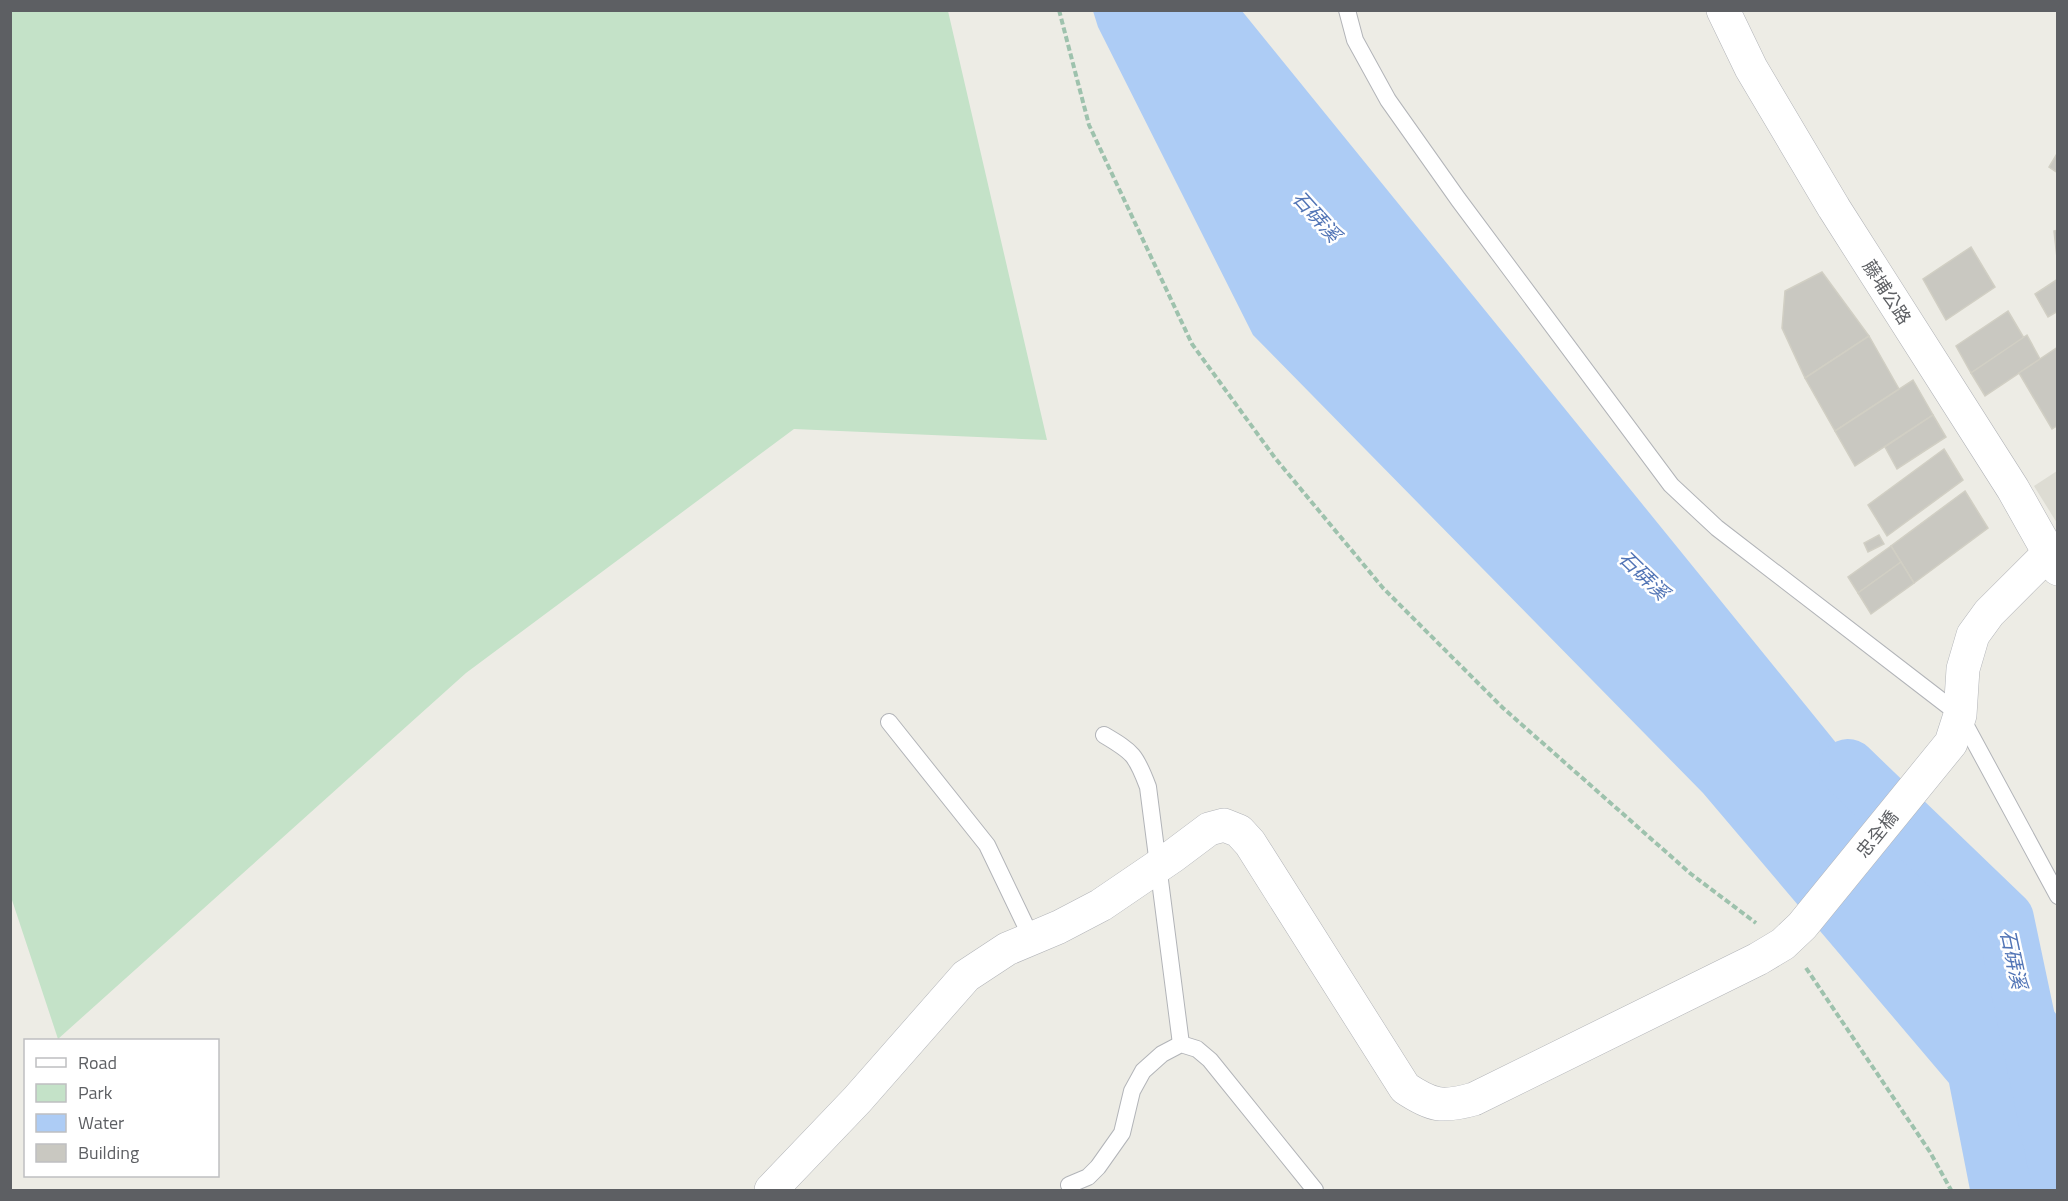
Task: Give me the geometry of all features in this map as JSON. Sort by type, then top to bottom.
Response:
[{"type":"street","name":"藤埔公路","points":[[1723,10],[1751,68],[1834,208],[2013,489],[2053,562]]},
{"type":"street","points":[[1956,729],[1963,669],[1972,635],[1989,613],[2053,562]]},
{"type":"street","name":"忠全橋","points":[[1793,935],[1956,729]]},
{"type":"street","points":[[785,1185],[966,975],[1007,949],[1059,927],[1101,905],[1209,829],[1224,825],[1239,831],[1250,843],[1405,1088],[1425,1101],[1451,1106],[1474,1100],[1793,935]]},
{"type":"lane","points":[[1347,10],[1355,40],[1388,100],[1458,199],[1671,485],[1717,528],[1956,729],[2058,896]]},
{"type":"lane","points":[[889,722],[987,845],[1032,939]]},
{"type":"lane","points":[[1104,735],[1129,750],[1140,766],[1148,787],[1181,1044]]},
{"type":"lane","points":[[1069,1185],[1088,1177],[1122,1133],[1132,1091],[1143,1071],[1162,1054],[1181,1044],[1197,1048],[1210,1060],[1315,1191]]},
{"type":"path","points":[[1059,10],[1089,125],[1192,344],[1275,458],[1383,588],[1503,708],[1691,874],[1793,935],[1808,970],[1930,1152],[1951,1191]]},
{"type":"shaded area","points":[[2057,471],[2057,523],[2034,486]]},
{"type":"green space","points":[[10,11],[948,11],[1047,440],[794,429],[466,673],[58,1039],[10,894]]},
{"type":"water","points":[[1093,11],[1242,11],[2057,1015],[2057,1190],[1970,1190],[1949,1083],[1703,793],[1253,335],[1098,27]]},
{"type":"building","points":[[2058,152],[2058,173],[2049,167]]},
{"type":"building","points":[[2058,230],[2058,258],[2057,258],[2054,231]]},
{"type":"building","points":[[1971,247],[1995,287],[1946,320],[1923,279]]},
{"type":"building","points":[[1822,272],[1869,336],[1805,378],[1782,328],[1785,291]]},
{"type":"building","points":[[2058,279],[2058,311],[2048,317],[2035,294]]},
{"type":"building","points":[[2008,311],[2024,338],[1971,373],[1956,346]]},
{"type":"building","points":[[2027,335],[2040,359],[1985,396],[1971,373]]},
{"type":"building","points":[[1869,336],[1899,389],[1835,431],[1805,378]]},
{"type":"building","points":[[2058,347],[2058,425],[2052,429],[2019,373]]},
{"type":"building","points":[[1913,380],[1933,415],[1855,466],[1835,431]]},
{"type":"building","points":[[1933,415],[1946,437],[1897,469],[1885,447]]},
{"type":"building","points":[[1944,449],[1963,480],[1887,536],[1868,505]]},
{"type":"building","points":[[1965,491],[1988,528],[1914,583],[1891,546]]},
{"type":"building","points":[[1879,535],[1884,544],[1868,552],[1864,543]]},
{"type":"building","points":[[1891,546],[1901,562],[1858,593],[1848,577]]},
{"type":"building","points":[[1901,562],[1914,583],[1871,614],[1858,593]]},
{"type":"waterway","name":"石硦溪","points":[[1848,768],[2005,919],[2058,1170]]}]
